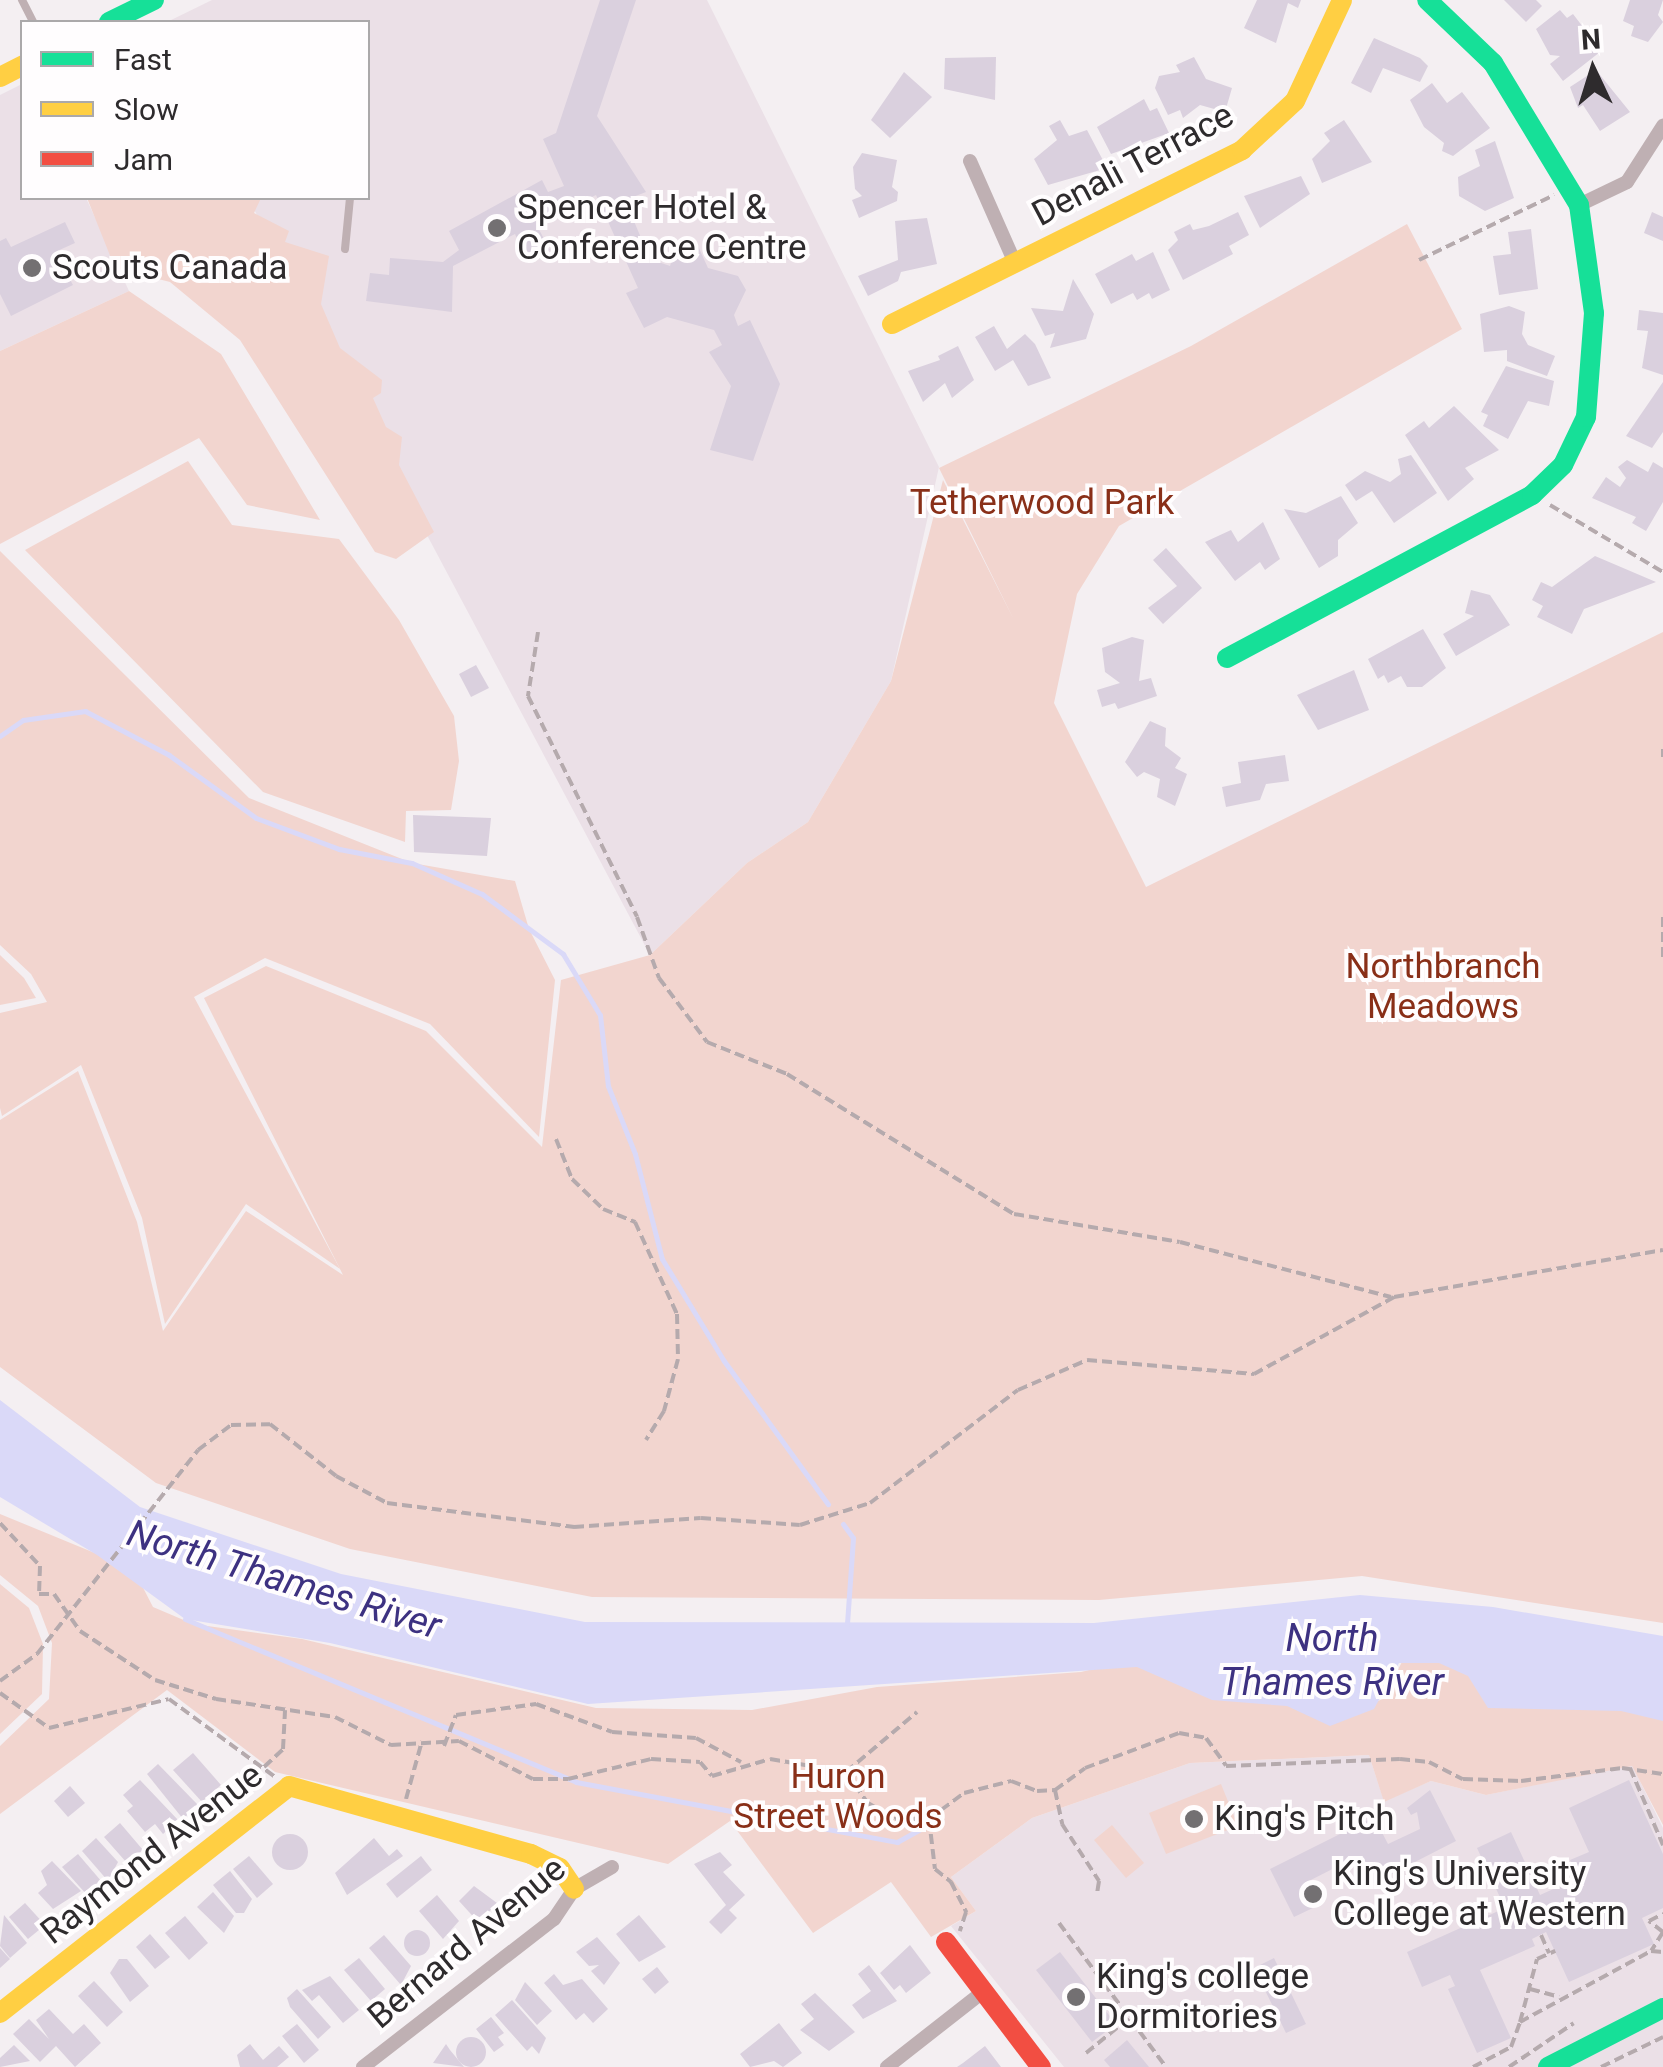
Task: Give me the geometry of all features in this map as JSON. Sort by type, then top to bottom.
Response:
[{"type":"street","points":[[113,20],[154,0]]},
{"type":"street","name":"Denali Terrace","points":[[892,324],[1242,150],[1278,122],[1295,102],[1342,0]]},
{"type":"street","points":[[1227,658],[1532,496],[1574,444],[1593,385],[1594,313],[1574,196],[1493,63],[1426,0]]},
{"type":"street","points":[[1574,196],[1626,182],[1663,126]]},
{"type":"street","points":[[970,161],[1015,263]]},
{"type":"street","name":"Raymond Avenue","points":[[0,2013],[289,1786],[531,1854],[560,1868],[574,1888]]},
{"type":"street","name":"Bernard Avenue","points":[[363,2067],[554,1918],[574,1888],[612,1867]]},
{"type":"street","points":[[946,1942],[980,1994],[1041,2067]]},
{"type":"street","points":[[886,2067],[980,1994]]},
{"type":"street","points":[[1548,2067],[1663,2008]]},
{"type":"lane","points":[[345,248],[350,200]]},
{"type":"path","points":[[1419,260],[1574,196]]},
{"type":"path","points":[[1532,496],[1663,572]]},
{"type":"path","points":[[538,632],[528,696],[637,917],[659,978],[707,1042],[787,1074],[1014,1214],[1180,1242],[1394,1297]]},
{"type":"path","points":[[1663,749],[1663,757]]},
{"type":"path","points":[[1663,917],[1663,962]]},
{"type":"path","points":[[556,1139],[572,1179],[603,1210],[635,1222],[677,1314],[678,1358],[664,1411],[646,1440]]},
{"type":"path","points":[[0,1681],[37,1654],[198,1450],[231,1425],[270,1424],[336,1476],[387,1503],[574,1527],[701,1518],[800,1525],[870,1503],[1018,1390],[1087,1360],[1254,1374],[1394,1297],[1663,1250]]},
{"type":"path","points":[[0,1523],[40,1566],[39,1594],[63,1600],[80,1631],[121,1660],[170,1685],[336,1718],[391,1746],[422,1741],[444,1746],[460,1741],[533,1779],[568,1779],[651,1759],[700,1762],[712,1776],[741,1763],[770,1759],[846,1772],[868,1802],[895,1819],[929,1819],[964,1793],[995,1785],[1055,1790],[1085,1768],[1179,1733],[1206,1738],[1226,1766],[1400,1759],[1429,1762],[1463,1779],[1520,1781],[1630,1768],[1663,1774]]},
{"type":"path","points":[[0,1693],[49,1728],[169,1699],[289,1786]]},
{"type":"path","points":[[444,1746],[456,1715],[536,1704],[612,1732],[696,1738],[741,1763]]},
{"type":"path","points":[[263,1768],[283,1749],[285,1710]]},
{"type":"path","points":[[846,1772],[916,1712]]},
{"type":"path","points":[[401,1815],[422,1741]]},
{"type":"path","points":[[1630,1768],[1663,1846]]},
{"type":"path","points":[[1055,1790],[1062,1824],[1099,1881],[1097,1894]]},
{"type":"path","points":[[929,1819],[935,1869],[950,1882],[966,1912],[964,1928],[946,1942]]},
{"type":"path","points":[[1529,1988],[1559,1997],[1651,1951],[1663,1932],[1649,1921],[1663,1914]]},
{"type":"path","points":[[1060,1923],[1166,2067]]},
{"type":"path","points":[[1473,2067],[1511,2047],[1537,1959],[1552,1952],[1540,1935]]},
{"type":"path","points":[[1651,1951],[1663,1952]]},
{"type":"path","points":[[1520,2022],[1557,2005],[1559,1997]]},
{"type":"path","points":[[1086,2053],[1129,2018]]},
{"type":"path","points":[[1510,2067],[1574,2024]]},
{"type":"path","points":[[1600,2067],[1663,2037]]},
{"type":"shaded area","points":[[212,0],[707,0],[939,467],[891,681],[808,822],[747,863],[650,955],[249,200],[370,200],[370,20],[171,20]]},
{"type":"shaded area","points":[[20,85],[20,200],[87,200],[129,291],[0,351],[0,95]]},
{"type":"shaded area","name":"King's University College at Western","points":[[1369,1755],[1384,1801],[1431,1781],[1486,1795],[1632,1765],[1663,1828],[1663,2067],[1064,2067],[951,1926],[976,1911],[951,1877],[1032,1818],[1190,1763]]},
{"type":"green space","points":[[88,200],[260,200],[254,213],[289,231],[285,242],[329,256],[321,304],[340,348],[382,380],[381,393],[373,398],[386,427],[402,437],[399,465],[434,532],[396,559],[375,552],[240,340],[170,282],[115,268]]},
{"type":"green space","points":[[1407,224],[1462,329],[1119,526],[1077,594],[1054,703],[1146,887],[1663,632],[1663,1623],[1362,1576],[1099,1600],[592,1597],[350,1549],[156,1483],[0,1367],[0,1120],[78,1071],[137,1222],[163,1331],[246,1211],[343,1275],[204,998],[266,966],[426,1031],[542,1147],[561,980],[650,955],[747,863],[808,822],[891,681],[943,480],[1013,618],[939,468],[1191,346]]},
{"type":"green space","points":[[129,291],[221,354],[320,520],[247,505],[199,438],[0,544],[0,351]]},
{"type":"green space","points":[[188,461],[232,525],[339,539],[399,620],[454,716],[459,761],[451,810],[406,811],[405,842],[263,792],[25,550]]},
{"type":"green space","points":[[0,551],[249,798],[412,863],[515,881],[529,929],[555,980],[539,1137],[430,1024],[265,958],[194,997],[340,1269],[246,1204],[165,1324],[142,1218],[81,1065],[2,1116],[0,1108],[0,1013],[47,1002],[31,974],[0,945]]},
{"type":"green space","points":[[0,955],[24,978],[36,998],[0,1005]]},
{"type":"green space","name":"Huron Street Woods","points":[[0,1514],[107,1558],[138,1578],[153,1607],[193,1624],[302,1639],[596,1708],[752,1710],[877,1687],[1081,1672],[1143,1657],[1291,1698],[1336,1717],[1383,1699],[1405,1656],[1429,1657],[1595,1705],[1663,1716],[1663,1825],[1632,1766],[1486,1795],[1431,1781],[1384,1802],[1369,1755],[1190,1763],[1032,1818],[951,1877],[976,1911],[931,1937],[891,1882],[813,1933],[730,1821],[668,1864],[275,1772],[167,1690],[0,1814],[0,1746],[49,1699],[52,1643],[38,1606],[0,1575]]},
{"type":"green space","points":[[0,1584],[29,1608],[43,1644],[42,1694],[0,1734]]},
{"type":"green space","name":"King's Pitch","points":[[1221,1784],[1238,1826],[1166,1854],[1149,1813]]},
{"type":"green space","points":[[1112,1825],[1144,1863],[1126,1878],[1094,1840]]},
{"type":"water","name":"North Thames River","points":[[0,1400],[140,1507],[341,1574],[585,1622],[1094,1623],[1360,1595],[1493,1607],[1663,1636],[1663,1721],[1621,1711],[1488,1708],[1468,1676],[1439,1663],[1399,1663],[1374,1709],[1330,1726],[1287,1706],[1212,1700],[1137,1667],[588,1704],[330,1643],[185,1619],[97,1555],[0,1497]]},
{"type":"building","name":"Spencer Hotel & Conference Centre","points":[[600,0],[636,0],[597,116],[646,192],[625,200],[650,259],[670,266],[673,256],[698,246],[708,268],[738,276],[746,290],[734,315],[738,326],[750,320],[780,384],[753,461],[710,450],[731,386],[709,352],[722,345],[714,330],[667,317],[644,328],[626,293],[638,288],[596,195],[536,224],[550,250],[527,262],[515,234],[453,266],[452,312],[366,301],[370,273],[389,275],[390,258],[443,262],[459,250],[449,231],[542,180],[548,192],[564,186],[543,139],[556,133]]},
{"type":"building","points":[[1257,0],[1301,0],[1298,8],[1288,3],[1276,43],[1244,28]]},
{"type":"building","points":[[1504,0],[1536,0],[1542,6],[1526,22]]},
{"type":"building","points":[[1630,0],[1663,0],[1658,15],[1663,22],[1648,42],[1631,36],[1634,26],[1623,21]]},
{"type":"building","points":[[1560,10],[1567,18],[1573,14],[1583,27],[1578,31],[1600,52],[1563,81],[1550,64],[1560,56],[1550,55],[1536,29]]},
{"type":"building","points":[[1374,38],[1420,58],[1428,66],[1420,82],[1383,68],[1371,93],[1351,83]]},
{"type":"building","points":[[996,57],[995,100],[944,89],[945,58]]},
{"type":"building","points":[[1194,57],[1206,79],[1232,88],[1225,112],[1200,105],[1183,118],[1180,110],[1168,115],[1155,88],[1159,76],[1180,72],[1176,65]]},
{"type":"building","points":[[1596,70],[1630,112],[1600,131],[1583,105],[1578,108],[1570,87]]},
{"type":"building","points":[[904,72],[932,97],[890,138],[871,120]]},
{"type":"building","points":[[1432,83],[1447,103],[1462,92],[1490,128],[1453,156],[1442,151],[1444,143],[1424,127],[1410,100]]},
{"type":"building","points":[[1144,99],[1150,111],[1157,108],[1169,133],[1111,154],[1097,127]]},
{"type":"building","points":[[1060,120],[1069,136],[1087,130],[1107,168],[1048,185],[1034,159],[1057,140],[1049,126]]},
{"type":"building","points":[[1344,120],[1372,162],[1322,183],[1312,159],[1330,141],[1324,133]]},
{"type":"building","points":[[1495,141],[1514,198],[1485,211],[1459,196],[1458,177],[1480,166],[1475,150]]},
{"type":"building","points":[[862,153],[897,160],[892,187],[898,192],[897,201],[859,218],[852,200],[862,196],[855,189],[853,167]]},
{"type":"building","points":[[1301,176],[1310,194],[1260,228],[1244,196]]},
{"type":"building","points":[[1238,212],[1249,235],[1229,246],[1233,254],[1183,280],[1168,250],[1178,240],[1174,232],[1190,224],[1193,230],[1209,226]]},
{"type":"building","points":[[1652,212],[1663,217],[1663,241],[1644,233]]},
{"type":"building","points":[[927,218],[937,264],[901,272],[898,281],[868,296],[858,276],[898,260],[895,221]]},
{"type":"building","name":"Scouts Canada","points":[[65,222],[75,243],[55,252],[73,285],[11,316],[0,294],[0,241],[6,238],[11,247]]},
{"type":"building","points":[[1531,229],[1538,289],[1499,295],[1493,256],[1511,254],[1508,232]]},
{"type":"building","points":[[1153,252],[1170,290],[1152,299],[1149,293],[1137,300],[1133,293],[1111,304],[1095,274],[1132,254],[1136,261]]},
{"type":"building","points":[[1073,279],[1094,314],[1086,339],[1050,348],[1055,333],[1045,336],[1031,308],[1063,311]]},
{"type":"building","points":[[1509,306],[1525,312],[1522,334],[1528,345],[1555,356],[1547,376],[1507,361],[1507,350],[1484,352],[1480,314]]},
{"type":"building","points":[[1639,310],[1663,313],[1663,375],[1642,368],[1648,331],[1637,330]]},
{"type":"building","points":[[994,326],[1007,349],[1025,334],[1035,344],[1051,378],[1028,386],[1013,360],[995,371],[975,337]]},
{"type":"building","points":[[958,346],[974,380],[952,398],[945,383],[923,402],[908,371],[940,360],[938,356]]},
{"type":"building","points":[[1506,366],[1554,381],[1549,406],[1528,401],[1508,439],[1483,426],[1488,415],[1481,412]]},
{"type":"building","points":[[1663,382],[1663,432],[1652,448],[1626,436]]},
{"type":"building","points":[[1454,406],[1499,450],[1465,468],[1474,479],[1448,501],[1405,435],[1424,421],[1429,428]]},
{"type":"building","points":[[1411,455],[1437,493],[1394,523],[1372,491],[1356,501],[1345,485],[1365,471],[1390,482],[1401,474],[1398,459]]},
{"type":"building","points":[[1627,460],[1648,472],[1653,462],[1663,468],[1663,502],[1646,531],[1632,523],[1636,517],[1592,498],[1606,477],[1620,487],[1626,478],[1618,467]]},
{"type":"building","points":[[1341,496],[1358,523],[1338,540],[1338,556],[1319,568],[1284,509],[1306,513]]},
{"type":"building","points":[[1263,522],[1280,559],[1265,570],[1260,562],[1235,581],[1205,542],[1231,530],[1238,542]]},
{"type":"building","points":[[1166,548],[1202,588],[1163,624],[1148,608],[1177,586],[1153,560]]},
{"type":"building","points":[[1595,556],[1656,582],[1584,609],[1572,634],[1537,617],[1543,606],[1532,600],[1541,582],[1552,587]]},
{"type":"building","points":[[1471,590],[1490,595],[1510,625],[1456,656],[1443,634],[1474,616],[1465,613]]},
{"type":"building","points":[[1423,629],[1446,668],[1422,687],[1407,687],[1401,676],[1388,683],[1384,675],[1378,679],[1368,659]]},
{"type":"building","points":[[1132,637],[1144,640],[1139,681],[1151,678],[1157,696],[1118,709],[1115,703],[1102,707],[1097,690],[1120,683],[1105,672],[1102,648]]},
{"type":"building","points":[[476,665],[489,688],[471,697],[459,674]]},
{"type":"building","points":[[1354,670],[1369,710],[1318,730],[1297,695]]},
{"type":"building","points":[[1150,721],[1166,728],[1165,746],[1181,758],[1175,768],[1187,774],[1175,806],[1157,797],[1160,779],[1144,772],[1137,777],[1125,762]]},
{"type":"building","points":[[1285,755],[1289,781],[1266,784],[1260,800],[1226,807],[1222,787],[1241,783],[1238,762]]},
{"type":"building","points":[[413,815],[491,818],[487,856],[414,852]]},
{"type":"building","points":[[193,1753],[221,1785],[202,1802],[173,1770]]},
{"type":"building","points":[[158,1764],[198,1805],[183,1819],[147,1774]]},
{"type":"building","points":[[140,1780],[178,1820],[163,1834],[155,1824],[145,1832],[127,1811],[133,1806],[123,1795]]},
{"type":"building","points":[[1629,1780],[1663,1854],[1663,1908],[1642,1918],[1654,1944],[1569,1982],[1546,1932],[1532,1939],[1535,1946],[1480,1970],[1511,2038],[1477,2053],[1448,1989],[1455,1986],[1450,1975],[1422,1987],[1407,1952],[1505,1908],[1477,1848],[1511,1832],[1540,1895],[1578,1878],[1570,1860],[1589,1852],[1569,1808]]},
{"type":"building","points":[[70,1786],[85,1803],[68,1817],[54,1801]]},
{"type":"building","points":[[1430,1790],[1456,1841],[1368,1886],[1354,1858],[1305,1883],[1317,1906],[1294,1917],[1270,1869],[1374,1817],[1388,1844],[1420,1829],[1417,1812],[1411,1815],[1407,1808]]},
{"type":"building","points":[[120,1823],[143,1850],[134,1857],[141,1865],[134,1871],[104,1837]]},
{"type":"building","points":[[290,1834],[303,1839],[308,1852],[303,1865],[290,1870],[277,1865],[272,1852],[277,1839]]},
{"type":"building","points":[[96,1838],[118,1862],[108,1881],[82,1851]]},
{"type":"building","points":[[374,1838],[389,1856],[397,1849],[403,1856],[347,1895],[335,1873]]},
{"type":"building","points":[[720,1852],[732,1865],[723,1872],[745,1895],[729,1910],[737,1918],[721,1934],[709,1922],[726,1905],[694,1864]]},
{"type":"building","points":[[78,1854],[102,1882],[87,1895],[62,1867]]},
{"type":"building","points":[[249,1856],[273,1884],[257,1898],[233,1869]]},
{"type":"building","points":[[421,1856],[432,1870],[397,1898],[386,1884]]},
{"type":"building","points":[[52,1861],[81,1891],[53,1909],[38,1893],[47,1885],[41,1871]]},
{"type":"building","points":[[230,1871],[252,1899],[244,1913],[236,1913],[213,1885]]},
{"type":"building","points":[[474,1886],[497,1903],[479,1923],[459,1901]]},
{"type":"building","points":[[213,1892],[234,1916],[224,1933],[197,1907]]},
{"type":"building","points":[[437,1895],[459,1921],[443,1939],[419,1911]]},
{"type":"building","points":[[25,1903],[45,1925],[28,1939],[9,1917]]},
{"type":"building","points":[[4,1915],[27,1943],[10,1958],[0,1946]]},
{"type":"building","points":[[639,1915],[666,1947],[639,1962],[616,1934]]},
{"type":"building","points":[[185,1916],[208,1943],[189,1960],[165,1933]]},
{"type":"building","points":[[417,1930],[426,1934],[430,1943],[426,1952],[417,1956],[408,1952],[404,1943],[408,1934]]},
{"type":"building","points":[[150,1934],[170,1957],[155,1969],[136,1947]]},
{"type":"building","points":[[384,1935],[411,1966],[401,1985],[369,1948]]},
{"type":"building","points":[[597,1937],[620,1963],[604,1985],[591,1971],[599,1965],[589,1966],[576,1952]]},
{"type":"building","points":[[910,1945],[931,1973],[906,1993],[900,1985],[894,1990],[880,1973]]},
{"type":"building","points":[[0,1948],[10,1959],[0,1968]]},
{"type":"building","name":"King's college Dormitories","points":[[1060,1952],[1116,2024],[1092,2042],[1036,1970]]},
{"type":"building","points":[[359,1958],[385,1989],[371,2001],[344,1970]]},
{"type":"building","points":[[1274,1958],[1306,2024],[1286,2033],[1254,1968]]},
{"type":"building","points":[[119,1959],[127,1959],[149,1986],[130,2002],[110,1973]]},
{"type":"building","points":[[869,1965],[897,2001],[863,2019],[852,2005],[871,1991],[858,1974]]},
{"type":"building","points":[[657,1967],[669,1982],[655,1994],[642,1979]]},
{"type":"building","points":[[554,1974],[563,1985],[582,1979],[608,2009],[593,2023],[584,2013],[576,2020],[544,1983]]},
{"type":"building","points":[[330,1976],[359,2010],[343,2023],[319,1995],[312,2001],[302,1990]]},
{"type":"building","points":[[94,1981],[123,2012],[107,2027],[78,1996]]},
{"type":"building","points":[[525,1982],[552,2011],[537,2025],[515,2000]]},
{"type":"building","points":[[297,1989],[331,2027],[318,2039],[290,2007],[287,1998]]},
{"type":"building","points":[[815,1993],[855,2032],[829,2051],[800,2030],[814,2019],[801,2004]]},
{"type":"building","points":[[512,2000],[546,2038],[539,2054],[532,2046],[527,2051],[495,2015]]},
{"type":"building","points":[[49,2009],[73,2034],[84,2024],[101,2043],[75,2067],[56,2046],[40,2062],[13,2034],[29,2019],[49,2039],[36,2020]]},
{"type":"building","points":[[491,2017],[504,2033],[498,2037],[504,2045],[494,2052],[476,2029]]},
{"type":"building","points":[[779,2023],[802,2053],[783,2067],[774,2061],[750,2067],[740,2054]]},
{"type":"building","points":[[297,2024],[319,2050],[304,2063],[282,2036]]},
{"type":"building","points":[[471,2037],[481,2042],[486,2052],[481,2062],[471,2067],[461,2062],[456,2052],[461,2042]]},
{"type":"building","points":[[1127,2040],[1149,2067],[1110,2067],[1104,2060]]},
{"type":"building","points":[[250,2044],[263,2060],[279,2046],[289,2057],[277,2067],[240,2067],[237,2055]]},
{"type":"building","points":[[446,2044],[450,2050],[464,2067],[433,2063]]},
{"type":"building","points":[[14,2045],[30,2061],[0,2067],[0,2058]]},
{"type":"building","points":[[985,2046],[1001,2067],[957,2067],[963,2063]]},
{"type":"waterway","points":[[0,736],[23,720],[85,711],[169,755],[256,818],[339,849],[412,863],[482,894],[563,954],[600,1015],[608,1086],[635,1154],[662,1259],[724,1361],[828,1504]]},
{"type":"waterway","points":[[843,1524],[853,1538],[847,1624]]},
{"type":"waterway","points":[[185,1619],[576,1782],[897,1842],[924,1827]]},
{"type":"traffic: fast","points":[[113,20],[154,0]]},
{"type":"traffic: fast","points":[[1227,658],[1532,495],[1563,465],[1586,417],[1594,313],[1579,205],[1493,63],[1427,0]]},
{"type":"traffic: fast","points":[[1548,2067],[1663,2008]]},
{"type":"traffic: slow","points":[[892,324],[1242,150],[1295,101],[1342,0]]},
{"type":"traffic: slow","points":[[0,77],[20,67]]},
{"type":"traffic: slow","points":[[0,2013],[289,1786],[531,1854],[560,1868],[574,1889]]},
{"type":"traffic: jam","points":[[946,1942],[1041,2067]]},
{"type":"place","name":"Spencer Hotel & Conference Centre","points":[[497,228]]},
{"type":"place","name":"Scouts Canada","points":[[32,268]]},
{"type":"place","name":"King's Pitch","points":[[1194,1819]]},
{"type":"place","name":"King's University College at Western","points":[[1313,1894]]},
{"type":"place","name":"King's college Dormitories","points":[[1076,1997]]},
{"type":"park label","name":"Tetherwood Park","points":[[1042,503]]},
{"type":"park label","name":"Northbranch Meadows","points":[[1443,987]]}]
